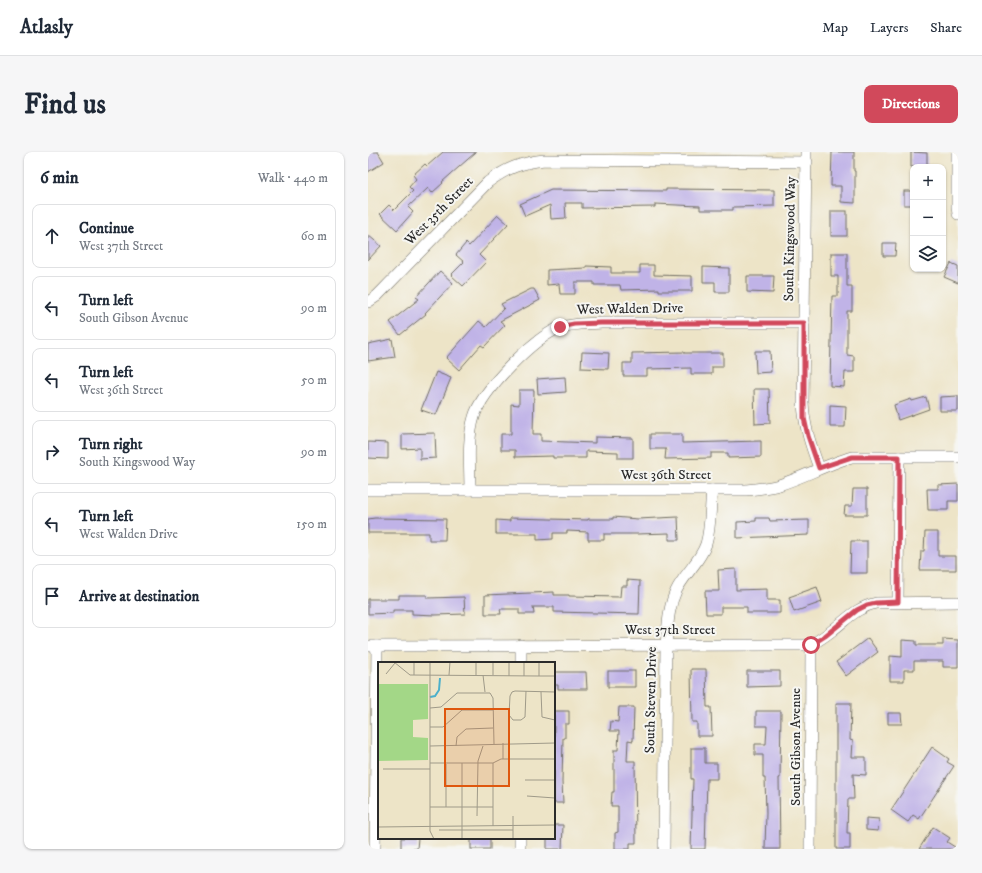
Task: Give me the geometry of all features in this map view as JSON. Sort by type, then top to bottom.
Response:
[{"type":"street","points":[[957,152],[958,214]]},
{"type":"street","name":"West 35th Street","points":[[368,302],[377,296],[488,182],[516,165],[544,160],[806,157]]},
{"type":"street","name":"South Kingswood Way","points":[[806,157],[804,418],[808,436],[819,468]]},
{"type":"street","name":"West Walden Drive","points":[[470,490],[471,435],[474,416],[479,406],[486,394],[509,368],[534,344],[560,327],[574,324],[601,323],[804,323]]},
{"type":"street","name":"West 36th Street","points":[[368,490],[761,489],[778,485],[819,468],[852,457],[958,457]]},
{"type":"street","points":[[898,602],[899,457]]},
{"type":"street","name":"South Steven Drive","points":[[664,849],[666,645],[669,612],[677,590],[692,569],[706,545],[709,529],[712,490]]},
{"type":"street","points":[[811,645],[825,636],[857,610],[867,605],[898,602],[958,602]]},
{"type":"street","points":[[521,645],[521,662]]},
{"type":"street","name":"West 37th Street","points":[[372,646],[811,645]]},
{"type":"street","name":"South Gibson Avenue","points":[[810,849],[811,645]]},
{"type":"street","points":[[372,646],[375,849]]},
{"type":"building","points":[[368,152],[378,152],[384,162],[368,172]]},
{"type":"building","points":[[443,152],[476,152],[442,182],[443,183],[432,193],[428,188],[408,207],[413,212],[397,230],[380,214],[389,205],[394,210],[413,191],[409,187],[416,179],[413,175],[425,164],[427,166]]},
{"type":"building","points":[[832,152],[854,152],[855,203],[841,202],[841,186],[831,186]]},
{"type":"building","points":[[911,152],[927,153],[927,164],[911,164]]},
{"type":"building","points":[[666,189],[774,190],[774,206],[733,207],[733,210],[700,210],[700,206],[655,204],[655,207],[582,208],[582,203],[565,203],[566,218],[551,219],[550,205],[525,216],[520,204],[551,190],[666,191]]},
{"type":"building","points":[[904,191],[910,191],[910,205],[904,205]]},
{"type":"building","points":[[831,211],[847,211],[847,236],[831,236]]},
{"type":"building","points":[[498,215],[508,224],[479,255],[486,262],[463,286],[451,275],[464,262],[456,255],[466,243],[469,246]]},
{"type":"building","points":[[368,235],[381,246],[368,260]]},
{"type":"building","points":[[883,243],[896,243],[895,256],[883,256]]},
{"type":"building","points":[[831,253],[847,253],[847,286],[852,286],[852,311],[847,311],[847,355],[854,356],[854,372],[845,372],[844,387],[830,386],[832,296],[838,296],[838,276],[831,276]]},
{"type":"building","points":[[951,263],[958,266],[958,283],[944,277]]},
{"type":"building","points":[[640,265],[654,265],[654,275],[692,276],[692,291],[659,291],[659,289],[621,290],[620,285],[594,285],[594,282],[575,282],[575,294],[560,294],[559,284],[547,285],[547,270],[586,268],[586,266],[611,267],[611,273],[640,273]]},
{"type":"building","points":[[703,267],[729,268],[729,292],[715,292],[715,282],[703,282]]},
{"type":"building","points":[[440,271],[453,283],[425,313],[426,314],[400,335],[390,322],[419,299],[416,297]]},
{"type":"building","points":[[747,276],[774,276],[773,293],[747,292]]},
{"type":"building","points":[[531,289],[534,289],[540,300],[500,321],[505,325],[484,347],[481,345],[459,370],[446,358],[479,321],[486,327],[504,308],[501,304]]},
{"type":"building","points":[[392,339],[395,357],[368,361],[368,344]]},
{"type":"building","points":[[755,351],[770,351],[771,372],[756,373]]},
{"type":"building","points":[[582,352],[609,353],[608,369],[581,368]]},
{"type":"building","points":[[632,353],[723,353],[723,367],[712,367],[712,374],[691,374],[691,368],[647,369],[647,376],[623,376],[623,363],[632,363]]},
{"type":"building","points":[[436,372],[451,378],[436,415],[421,410]]},
{"type":"building","points":[[565,377],[566,392],[538,394],[537,379]]},
{"type":"building","points":[[754,389],[769,389],[770,423],[755,424]]},
{"type":"building","points":[[519,390],[534,390],[533,434],[541,434],[541,441],[595,443],[595,437],[633,438],[633,458],[618,458],[618,452],[586,451],[586,458],[553,458],[553,456],[515,457],[515,450],[501,450],[501,434],[511,434],[511,404],[519,405]]},
{"type":"building","points":[[958,396],[958,411],[940,411],[940,397]]},
{"type":"building","points":[[926,397],[929,409],[898,420],[894,405],[911,399],[912,401]]},
{"type":"building","points":[[830,405],[846,406],[845,427],[830,427]]},
{"type":"building","points":[[435,433],[436,458],[420,459],[420,448],[402,449],[402,434]]},
{"type":"building","points":[[650,434],[682,434],[682,443],[761,441],[761,457],[728,458],[728,453],[711,453],[711,458],[665,459],[666,449],[650,449]]},
{"type":"building","points":[[368,442],[388,443],[388,459],[368,458]]},
{"type":"building","points":[[958,484],[958,501],[948,501],[948,510],[928,510],[927,489],[938,489],[938,485]]},
{"type":"building","points":[[853,489],[867,489],[867,515],[844,515],[845,506],[852,506]]},
{"type":"building","points":[[613,517],[638,519],[678,517],[679,540],[669,540],[669,533],[604,534],[604,540],[588,540],[588,532],[567,531],[567,533],[553,533],[553,539],[537,540],[537,534],[496,534],[496,520],[510,521],[510,518],[588,520],[613,519]]},
{"type":"building","points":[[756,518],[769,518],[770,521],[809,520],[809,535],[737,538],[737,522],[756,521]]},
{"type":"building","points":[[368,519],[446,519],[445,540],[429,540],[429,533],[368,533]]},
{"type":"building","points":[[925,532],[938,532],[938,556],[956,556],[956,570],[920,570],[921,551],[924,551]]},
{"type":"building","points":[[851,541],[867,541],[867,573],[850,573]]},
{"type":"building","points":[[736,569],[736,590],[767,589],[767,600],[780,600],[780,613],[747,613],[747,607],[721,607],[721,614],[706,614],[705,591],[719,591],[718,570]]},
{"type":"building","points":[[627,580],[640,581],[639,614],[554,612],[554,607],[533,607],[534,614],[519,614],[519,609],[500,609],[501,614],[485,614],[485,595],[554,592],[554,595],[620,597],[621,586],[627,586]]},
{"type":"building","points":[[817,587],[822,602],[794,612],[789,597]]},
{"type":"building","points":[[399,595],[427,595],[427,598],[464,597],[465,614],[412,614],[412,610],[393,610],[393,613],[368,614],[368,599],[399,599]]},
{"type":"building","points":[[868,638],[878,652],[846,676],[836,662]]},
{"type":"building","points":[[943,639],[958,640],[958,667],[943,667],[943,661],[914,661],[914,670],[904,670],[904,681],[890,681],[890,656],[902,657],[902,640],[916,641],[916,645],[943,645]]},
{"type":"building","points":[[691,669],[706,669],[707,707],[711,707],[712,736],[697,736],[697,722],[692,722]]},
{"type":"building","points":[[608,671],[635,671],[635,687],[608,687]]},
{"type":"building","points":[[747,671],[780,671],[780,686],[747,687]]},
{"type":"building","points":[[555,672],[586,672],[587,689],[558,689],[558,685],[555,685]]},
{"type":"building","points":[[836,703],[851,703],[850,740],[853,741],[852,757],[866,757],[866,775],[853,774],[854,799],[848,799],[847,833],[850,833],[850,849],[836,849]]},
{"type":"building","points":[[619,707],[634,707],[633,741],[628,740],[627,761],[635,761],[636,843],[630,843],[630,849],[615,849],[615,833],[618,832],[618,806],[611,806],[612,792],[614,792],[614,750],[618,750],[619,731],[610,731],[611,721],[618,722]]},
{"type":"building","points":[[555,711],[569,711],[569,724],[565,724],[565,738],[563,738],[563,803],[555,803]]},
{"type":"building","points":[[756,711],[781,711],[779,778],[780,849],[765,849],[766,813],[763,755],[755,755],[755,744],[766,744],[767,726],[756,726]]},
{"type":"building","points":[[888,713],[901,713],[902,724],[888,724]]},
{"type":"building","points":[[932,747],[949,759],[947,762],[954,766],[919,819],[913,815],[908,822],[891,810]]},
{"type":"building","points":[[691,748],[705,748],[705,763],[717,763],[717,779],[707,779],[705,849],[691,849],[693,779],[691,779]]},
{"type":"building","points":[[866,818],[879,819],[878,831],[866,830]]},
{"type":"building","points":[[555,825],[563,825],[562,849],[547,849],[547,839],[555,839]]},
{"type":"building","points":[[933,827],[950,838],[947,842],[958,849],[919,849]]},
{"type":"building","points":[[401,839],[418,839],[417,849],[401,849]]},
{"type":"building","points":[[471,839],[490,839],[490,849],[471,849]]},
{"type":"route","points":[[560,327],[574,324],[601,323],[804,323],[804,418],[808,436],[819,468],[839,460],[852,457],[899,457],[898,602],[867,605],[857,610],[825,636],[811,645]]}]
